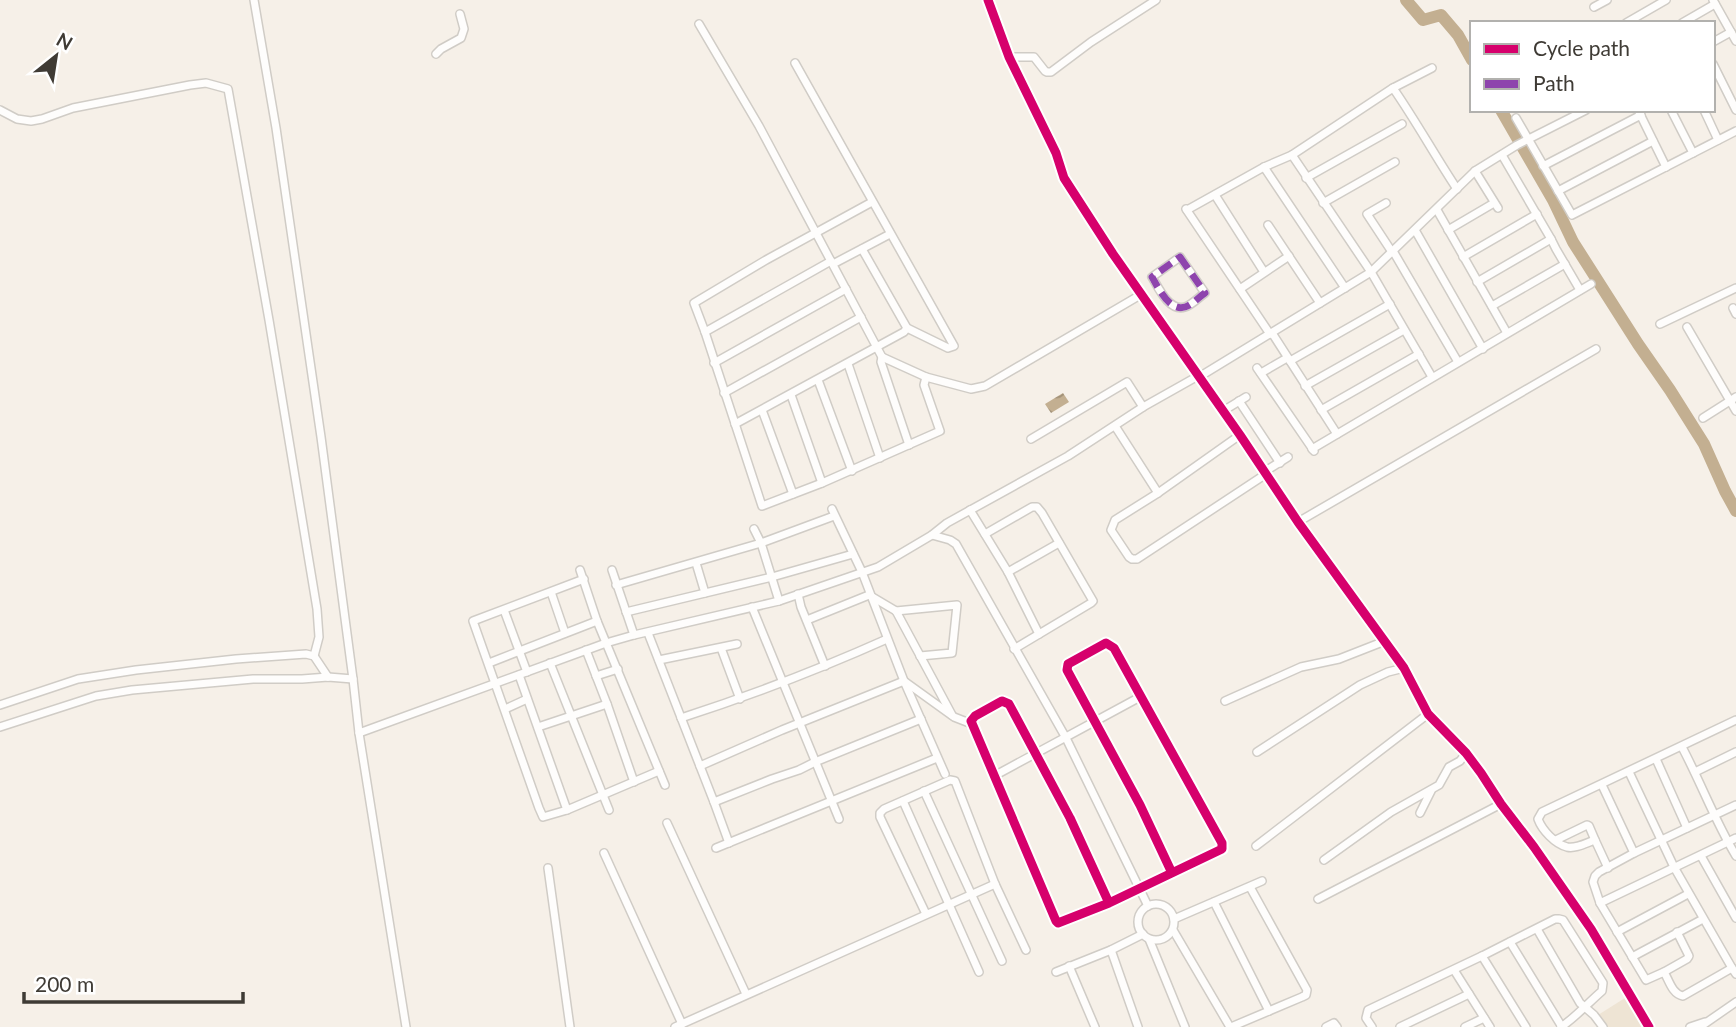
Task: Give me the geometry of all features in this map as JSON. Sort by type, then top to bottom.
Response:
[{"type":"street","points":[[254,0],[306,332],[359,733],[406,1027]]},
{"type":"street","points":[[988,0],[1009,57],[1056,153],[1069,187],[1112,254],[1298,522],[1385,640],[1404,668],[1428,714],[1466,753],[1591,929],[1649,1027]]},
{"type":"street","points":[[1009,57],[1034,57],[1047,72],[1051,72],[1091,42],[1156,0]]},
{"type":"street","points":[[1594,7],[1607,0]]},
{"type":"street","points":[[1629,21],[1666,0]]},
{"type":"street","points":[[1685,21],[1714,2],[1734,32],[1715,41]]},
{"type":"street","points":[[436,54],[461,38],[464,29],[460,14]]},
{"type":"street","points":[[699,24],[759,126],[882,356],[926,377],[971,389],[985,386],[1142,294]]},
{"type":"street","points":[[795,63],[954,346],[948,348],[907,328],[862,249]]},
{"type":"street","points":[[1337,434],[1186,209],[1292,155],[1393,88],[1432,68]]},
{"type":"street","points":[[1715,68],[1736,110]]},
{"type":"street","points":[[2,109],[17,119],[31,121],[73,107],[190,85],[206,83],[228,89],[317,609],[319,637],[314,656]]},
{"type":"street","points":[[1393,88],[1457,189]]},
{"type":"street","points":[[359,733],[606,643],[779,601],[890,562],[947,523],[1068,456],[1143,407],[1371,272],[1475,171],[1523,142],[1582,112]]},
{"type":"street","points":[[1672,112],[1693,153]]},
{"type":"street","points":[[1705,112],[1718,140]]},
{"type":"street","points":[[1544,166],[1640,113],[1666,167]]},
{"type":"street","points":[[1516,118],[1523,142],[1544,166],[1572,215],[1736,131]]},
{"type":"street","points":[[1306,178],[1402,124]]},
{"type":"street","points":[[1558,191],[1653,141]]},
{"type":"street","points":[[1292,155],[1371,272],[1432,377]]},
{"type":"street","points":[[1502,155],[1580,290]]},
{"type":"street","points":[[1323,203],[1395,162]]},
{"type":"street","points":[[1264,167],[1345,288]]},
{"type":"street","points":[[1448,230],[1496,206],[1475,171]]},
{"type":"street","points":[[1215,195],[1264,272]]},
{"type":"street","points":[[872,202],[694,303],[762,506],[852,471],[940,431],[924,386],[926,377]]},
{"type":"street","points":[[1386,203],[1367,214],[1458,362]]},
{"type":"street","points":[[1437,210],[1507,333]]},
{"type":"street","points":[[1463,257],[1537,214]]},
{"type":"street","points":[[1268,225],[1321,303]]},
{"type":"street","points":[[1415,230],[1483,348]]},
{"type":"street","points":[[705,332],[832,262],[890,234]]},
{"type":"street","points":[[1478,282],[1551,239]]},
{"type":"street","points":[[1240,289],[1289,256]]},
{"type":"street","points":[[1180,257],[1205,293],[1184,308],[1177,307],[1170,303],[1152,277],[1180,257]]},
{"type":"street","points":[[1492,306],[1565,264]]},
{"type":"street","points":[[1390,304],[1289,360],[1259,371],[1313,450],[1591,284]]},
{"type":"street","points":[[1660,324],[1736,288]]},
{"type":"street","points":[[714,363],[846,289]]},
{"type":"street","points":[[724,393],[861,317]]},
{"type":"street","points":[[1687,327],[1733,399],[1736,411]]},
{"type":"street","points":[[736,424],[877,348],[907,328]]},
{"type":"street","points":[[1306,386],[1404,330]]},
{"type":"street","points":[[1298,522],[1596,348]]},
{"type":"street","points":[[1321,410],[1419,354]]},
{"type":"street","points":[[882,356],[881,362],[909,445]]},
{"type":"street","points":[[848,364],[880,458]]},
{"type":"street","points":[[818,380],[852,471]]},
{"type":"street","points":[[1031,439],[1127,382],[1143,407]]},
{"type":"street","points":[[791,395],[822,483]]},
{"type":"street","points":[[1223,411],[1243,399],[1280,463]]},
{"type":"street","points":[[1703,418],[1733,399]]},
{"type":"street","points":[[762,410],[793,494]]},
{"type":"street","points":[[1115,426],[1158,493]]},
{"type":"street","points":[[1240,435],[1115,520],[1111,530],[1129,557],[1137,559],[1288,457]]},
{"type":"street","points":[[985,534],[1032,507],[1037,507],[1093,601],[1014,649]]},
{"type":"street","points":[[970,510],[1008,572],[1040,634]]},
{"type":"street","points":[[616,585],[761,543],[833,513],[862,572],[904,681],[945,774]]},
{"type":"street","points":[[754,529],[779,601]]},
{"type":"street","points":[[932,535],[956,544],[1066,738],[1148,905]]},
{"type":"street","points":[[1008,572],[1059,543]]},
{"type":"street","points":[[626,612],[772,577],[853,554]]},
{"type":"street","points":[[696,563],[705,593]]},
{"type":"street","points":[[580,569],[597,621],[665,785]]},
{"type":"street","points":[[612,570],[634,635]]},
{"type":"street","points":[[584,579],[473,621],[543,817],[567,810],[659,771]]},
{"type":"street","points":[[551,593],[565,633]]},
{"type":"street","points":[[798,594],[825,666]]},
{"type":"street","points":[[869,595],[896,611],[954,718]]},
{"type":"street","points":[[807,620],[869,595]]},
{"type":"street","points":[[896,611],[957,605],[952,653],[920,656]]},
{"type":"street","points":[[752,607],[839,819]]},
{"type":"street","points":[[504,610],[520,652],[527,699],[567,810]]},
{"type":"street","points":[[489,663],[597,621]]},
{"type":"street","points":[[648,633],[729,843]]},
{"type":"street","points":[[681,718],[740,699],[887,639]]},
{"type":"street","points":[[1226,701],[1301,667],[1339,659],[1385,640]]},
{"type":"street","points":[[1109,903],[1070,818],[1006,702],[1002,701],[971,720],[1056,921],[1061,923],[1109,903],[1139,888],[1172,873],[1222,849],[1222,843],[1114,648],[1106,643],[1068,664],[1067,670],[1140,805],[1172,873]]},
{"type":"street","points":[[659,660],[737,644]]},
{"type":"street","points":[[721,648],[740,699]]},
{"type":"street","points":[[586,650],[634,782]]},
{"type":"street","points":[[0,705],[78,679],[236,659],[306,654],[314,656],[328,677]]},
{"type":"street","points":[[550,663],[608,810]]},
{"type":"street","points":[[596,676],[618,668]]},
{"type":"street","points":[[1257,752],[1360,685],[1404,668]]},
{"type":"street","points":[[0,727],[96,696],[132,690],[226,681],[328,677],[353,679]]},
{"type":"street","points":[[904,681],[954,718],[972,724]]},
{"type":"street","points":[[700,766],[904,681]]},
{"type":"street","points":[[994,776],[1140,697]]},
{"type":"street","points":[[505,709],[527,699]]},
{"type":"street","points":[[537,727],[607,704]]},
{"type":"street","points":[[1256,846],[1428,714]]},
{"type":"street","points":[[714,802],[799,771],[921,719]]},
{"type":"street","points":[[1595,840],[1576,847],[1566,847],[1541,827],[1538,819],[1542,813],[1736,720]]},
{"type":"street","points":[[1682,747],[1736,856]]},
{"type":"street","points":[[1695,772],[1736,752]]},
{"type":"street","points":[[1324,860],[1391,812],[1439,785],[1449,767],[1460,761],[1466,753]]},
{"type":"street","points":[[716,848],[937,758]]},
{"type":"street","points":[[1656,759],[1687,828]]},
{"type":"street","points":[[1629,772],[1688,894],[1733,966],[1682,996],[1675,992],[1664,972]]},
{"type":"street","points":[[926,914],[880,813],[950,780],[955,781],[995,884],[1026,950]]},
{"type":"street","points":[[1602,785],[1634,853]]},
{"type":"street","points":[[1420,813],[1432,790]]},
{"type":"street","points":[[924,791],[1002,961]]},
{"type":"street","points":[[903,801],[979,972]]},
{"type":"street","points":[[1318,899],[1502,804]]},
{"type":"street","points":[[1677,932],[1689,956],[1646,980],[1600,902],[1593,881],[1595,876],[1634,853],[1736,805]]},
{"type":"street","points":[[667,823],[746,994]]},
{"type":"street","points":[[1556,840],[1589,826],[1608,868]]},
{"type":"street","points":[[1600,902],[1736,838]]},
{"type":"street","points":[[604,853],[679,1025],[995,884]]},
{"type":"street","points":[[1701,856],[1736,918]]},
{"type":"street","points":[[548,867],[570,1027]]},
{"type":"street","points":[[1174,919],[1262,881]]},
{"type":"street","points":[[1185,1027],[1138,924],[1143,909],[1148,905],[1159,904],[1169,909],[1174,919],[1173,930],[1230,1027],[1306,995],[1307,990],[1250,887]]},
{"type":"street","points":[[1617,932],[1688,894]]},
{"type":"street","points":[[1214,902],[1269,1011]]},
{"type":"street","points":[[1372,1027],[1366,1018],[1368,1010],[1555,919],[1563,920],[1603,984],[1602,991],[1584,1006],[1577,1016],[1561,1027],[1510,942]]},
{"type":"street","points":[[1632,957],[1703,919]]},
{"type":"street","points":[[1537,929],[1577,998],[1603,1027]]},
{"type":"street","points":[[1056,972],[1146,937],[1160,940],[1173,930]]},
{"type":"street","points":[[1111,950],[1138,1027]]},
{"type":"street","points":[[1482,956],[1526,1027]]},
{"type":"street","points":[[1069,966],[1095,1027]]},
{"type":"street","points":[[1454,970],[1490,1027]]},
{"type":"street","points":[[1400,1027],[1469,994]]},
{"type":"street","points":[[1690,1027],[1703,1025],[1736,1002]]},
{"type":"street","points":[[1465,1027],[1484,1018]]},
{"type":"shaded area","points":[[1625,998],[1643,1027],[1606,1027],[1598,1015]]},
{"type":"water","points":[[1063,393],[1069,402],[1051,413],[1045,404]]},
{"type":"waterway","points":[[1406,0],[1423,20],[1441,15],[1458,35],[1470,56]]},
{"type":"waterway","points":[[1502,112],[1553,200],[1573,242],[1704,444],[1736,511]]},
{"type":"marked path","points":[[1180,257],[1205,293],[1190,305],[1179,308],[1165,298],[1152,277],[1180,257]]},
{"type":"cycle path","points":[[988,0],[1009,57],[1056,153],[1064,178],[1113,254],[1298,522],[1404,668],[1428,714],[1466,753],[1591,929],[1649,1027]]},
{"type":"cycle path","points":[[1109,903],[1070,818],[1009,704],[1002,701],[971,721],[1058,923],[1109,903],[1222,849],[1222,843],[1114,648],[1106,643],[1068,664],[1067,670],[1140,805],[1172,873]]}]
